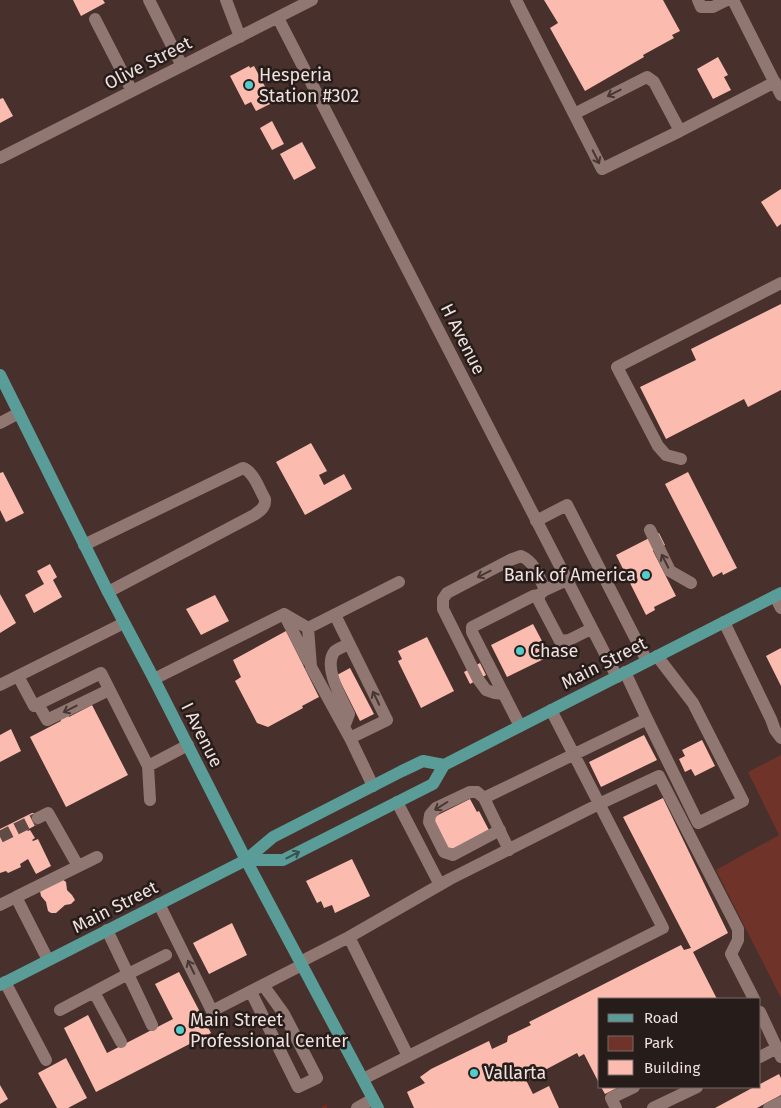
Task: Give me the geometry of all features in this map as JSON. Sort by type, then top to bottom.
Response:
[{"type":"main road","name":"I Avenue","points":[[0,375],[84,545],[246,860],[376,1104]]},
{"type":"main road","name":"Main Street","points":[[246,860],[283,860],[433,784],[444,765],[778,594]]},
{"type":"main road","name":"Main Street","points":[[2,983],[246,860],[273,837],[423,761],[444,765]]},
{"type":"street","points":[[149,0],[182,66]]},
{"type":"street","points":[[226,0],[240,37]]},
{"type":"street","name":"Olive Street","points":[[0,158],[312,0]]},
{"type":"street","points":[[516,0],[602,169],[677,133],[775,82]]},
{"type":"street","points":[[698,0],[701,7],[713,7],[727,0]]},
{"type":"street","points":[[733,0],[781,95]]},
{"type":"street","name":"H Avenue","points":[[278,18],[591,628],[647,719],[698,823],[743,801],[693,703],[652,659]]},
{"type":"street","points":[[95,19],[132,91]]},
{"type":"street","points":[[574,114],[648,77],[654,82],[677,133]]},
{"type":"street","points":[[681,459],[666,456],[658,446],[617,366],[781,283]]},
{"type":"street","points":[[0,423],[19,413]]},
{"type":"street","points":[[84,545],[243,468],[246,468],[251,474],[265,499],[264,507],[254,515],[108,592]]},
{"type":"street","points":[[536,521],[567,505],[652,659]]},
{"type":"street","points":[[650,530],[670,571],[691,583]]},
{"type":"street","points":[[504,694],[486,690],[478,679],[443,609],[443,599],[447,593],[521,556],[532,563],[542,592],[539,600],[560,642],[569,640],[591,628]]},
{"type":"street","points":[[520,726],[472,632],[472,627],[567,580]]},
{"type":"street","points":[[308,628],[400,582]]},
{"type":"street","points":[[778,594],[781,608]]},
{"type":"street","points":[[284,614],[308,628]]},
{"type":"street","points":[[284,614],[373,786]]},
{"type":"street","points":[[154,679],[284,614]]},
{"type":"street","points":[[335,615],[387,720],[347,733]]},
{"type":"street","points":[[724,622],[775,730],[781,738]]},
{"type":"street","points":[[0,685],[124,623]]},
{"type":"street","points":[[308,628],[311,668]]},
{"type":"street","points":[[347,733],[349,714],[332,680],[331,659],[336,650],[349,644]]},
{"type":"street","points":[[18,676],[34,706],[101,674],[148,766],[150,800]]},
{"type":"street","points":[[38,704],[47,720],[109,690]]},
{"type":"street","points":[[362,1079],[663,928],[551,710]]},
{"type":"street","points":[[484,798],[647,719]]},
{"type":"street","points":[[148,766],[188,745]]},
{"type":"street","points":[[160,904],[212,1011],[251,992],[440,885],[599,804],[659,776],[738,929],[738,940],[731,954],[753,998]]},
{"type":"street","points":[[500,830],[453,855],[444,852],[428,822],[430,815],[436,808],[470,792],[476,792],[484,798],[500,830],[509,850]]},
{"type":"street","points":[[398,802],[440,885]]},
{"type":"street","points":[[38,818],[48,813],[78,866]]},
{"type":"street","points":[[0,904],[97,856]]},
{"type":"street","points":[[16,897],[48,960]]},
{"type":"street","points":[[107,930],[152,1025]]},
{"type":"street","points":[[349,937],[408,1056]]},
{"type":"street","points":[[60,1010],[166,955]]},
{"type":"street","points":[[2,983],[46,1060]]},
{"type":"street","points":[[251,992],[298,1087],[317,1078],[284,1014],[263,985]]},
{"type":"street","points":[[94,992],[121,1042]]},
{"type":"street","points":[[761,1019],[779,1053],[761,1056]]},
{"type":"street","points":[[616,1108],[611,1098],[632,1088]]},
{"type":"street","points":[[653,1108],[695,1088]]},
{"type":"street","points":[[770,1108],[781,1102]]},
{"type":"street","points":[[357,1108],[376,1104]]},
{"type":"green space","points":[[781,755],[781,998],[716,870],[779,835],[748,772]]},
{"type":"building","points":[[73,0],[103,0],[105,3],[81,16]]},
{"type":"building","points":[[544,0],[663,0],[680,31],[672,35],[674,38],[643,55],[644,57],[585,91],[550,28],[558,23]]},
{"type":"building","points":[[718,57],[728,75],[724,77],[731,90],[713,99],[697,69]]},
{"type":"building","name":"Hesperia Station #302","points":[[249,66],[250,68],[254,66],[269,94],[266,96],[270,104],[256,111],[251,102],[245,105],[230,76]]},
{"type":"building","points":[[3,98],[13,116],[0,123],[0,99]]},
{"type":"building","points":[[272,121],[284,144],[272,150],[260,128]]},
{"type":"building","points":[[302,142],[316,168],[294,180],[280,154]]},
{"type":"building","points":[[781,189],[781,224],[777,227],[761,202]]},
{"type":"building","points":[[781,304],[781,390],[748,407],[744,399],[666,439],[640,387],[696,360],[691,349]]},
{"type":"building","points":[[311,443],[327,471],[319,475],[324,485],[344,474],[352,489],[305,515],[276,462]]},
{"type":"building","points":[[3,472],[24,513],[6,522],[0,510],[0,473]]},
{"type":"building","points":[[688,472],[737,568],[723,575],[722,572],[713,577],[665,484]]},
{"type":"building","name":"Bank of America","points":[[659,533],[665,545],[653,551],[676,596],[654,607],[655,610],[646,615],[616,555]]},
{"type":"building","points":[[50,564],[57,577],[53,580],[62,597],[34,613],[25,595],[44,584],[37,571]]},
{"type":"building","points":[[0,594],[16,623],[0,633]]},
{"type":"building","points":[[215,595],[229,621],[201,635],[186,609]]},
{"type":"building","name":"Chase","points":[[533,624],[550,656],[507,677],[491,645]]},
{"type":"building","points":[[286,631],[319,697],[268,727],[257,723],[235,681],[241,677],[233,660]]},
{"type":"building","points":[[427,637],[454,691],[421,708],[398,661],[402,659],[398,651]]},
{"type":"building","points":[[781,648],[781,686],[766,656]]},
{"type":"building","points":[[480,663],[486,675],[470,684],[464,672]]},
{"type":"building","points":[[350,668],[374,714],[360,721],[337,675]]},
{"type":"building","points":[[92,705],[128,775],[66,807],[30,737],[61,721],[57,712],[65,708],[69,717]]},
{"type":"building","points":[[11,729],[21,751],[0,762],[0,735]]},
{"type":"building","points":[[644,735],[657,760],[601,787],[589,762]]},
{"type":"building","points":[[702,740],[715,766],[695,776],[691,769],[685,772],[679,759],[685,756],[682,750]]},
{"type":"building","points":[[663,798],[728,933],[693,952],[716,998],[598,998],[598,1081],[584,1054],[579,1057],[577,1053],[526,1080],[533,1094],[549,1086],[559,1108],[414,1108],[407,1092],[425,1083],[420,1077],[431,1069],[489,1041],[492,1049],[507,1042],[508,1036],[531,1025],[529,1022],[681,945],[684,950],[691,948],[623,817]]},
{"type":"building","points":[[470,799],[477,812],[479,811],[491,834],[447,852],[430,819]]},
{"type":"building","points":[[35,813],[38,824],[27,830],[30,830],[35,838],[33,841],[38,839],[51,866],[36,874],[28,859],[20,864],[21,867],[8,873],[6,871],[0,873],[0,829]]},
{"type":"building","points":[[352,859],[370,896],[335,913],[332,905],[324,908],[321,901],[317,903],[306,881]]},
{"type":"building","points":[[62,879],[66,882],[67,890],[75,900],[71,904],[65,905],[56,913],[51,913],[48,911],[40,891]]},
{"type":"building","points":[[232,923],[247,955],[209,974],[193,943]]},
{"type":"building","name":"Main Street Professional Center","points":[[179,972],[211,1033],[96,1092],[64,1028],[88,1015],[107,1053],[173,1019],[155,984]]},
{"type":"building","points":[[66,1058],[87,1098],[68,1108],[57,1108],[38,1073]]},
{"type":"building","points":[[779,1074],[781,1078],[781,1095],[757,1108],[715,1108],[752,1088],[761,1088],[761,1083]]},
{"type":"building","points":[[0,1085],[8,1099],[0,1104]]},
{"type":"building","points":[[602,1088],[617,1088],[605,1094]]},
{"type":"tunnel","points":[[0,837],[38,818]]},
{"type":"place","name":"Hesperia Station #302","points":[[249,85]]},
{"type":"place","name":"Bank of America","points":[[646,575]]},
{"type":"place","name":"Chase","points":[[520,651]]},
{"type":"place","name":"Main Street Professional Center","points":[[180,1030]]},
{"type":"place","name":"Vallarta","points":[[474,1073]]}]
